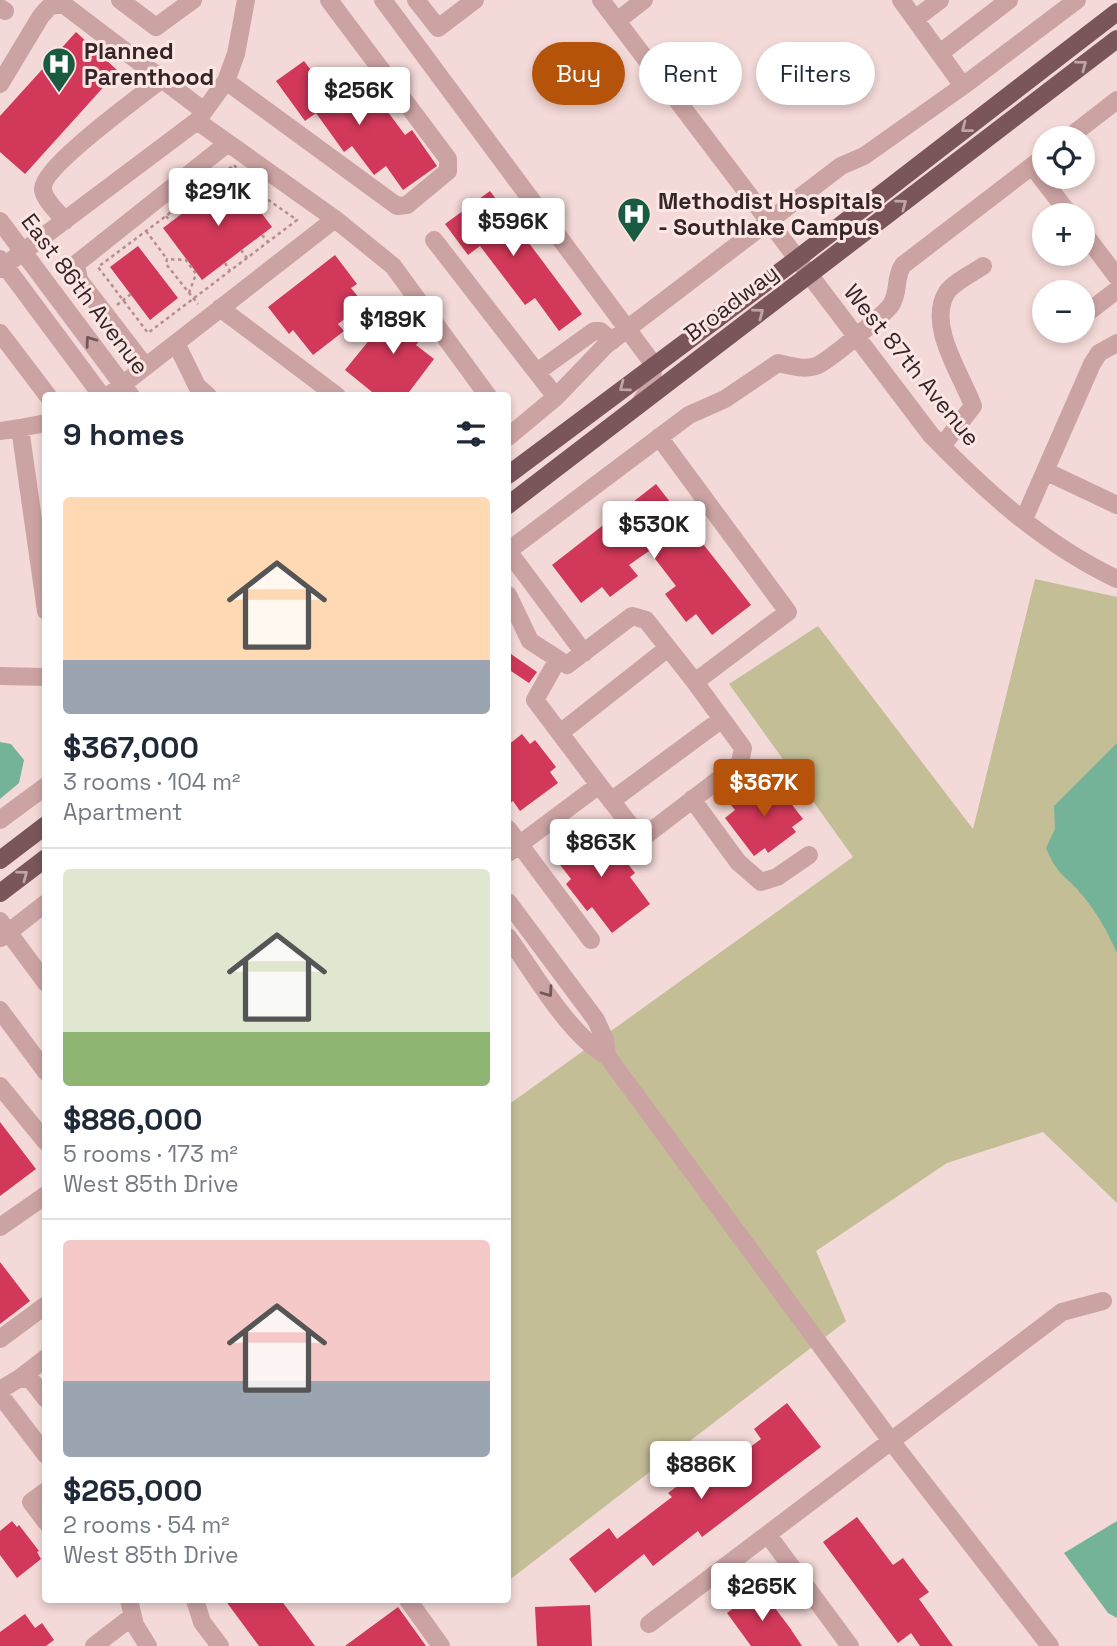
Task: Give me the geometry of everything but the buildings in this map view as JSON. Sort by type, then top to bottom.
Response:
[{"type":"main road","name":"Broadway","points":[[511,473],[797,259],[1117,12]]},
{"type":"main road","name":"Broadway","points":[[511,503],[1117,39]]},
{"type":"main road","points":[[0,860],[42,828]]},
{"type":"main road","points":[[0,893],[42,861]]},
{"type":"street","points":[[120,0],[156,27],[194,0]]},
{"type":"street","points":[[2,265],[200,116],[226,81],[236,54],[246,0]]},
{"type":"street","points":[[226,81],[397,206],[407,205],[448,171],[448,159],[329,0]]},
{"type":"street","points":[[383,0],[654,365],[650,388],[639,404]]},
{"type":"street","points":[[416,0],[438,29],[475,0]]},
{"type":"street","name":"West 87th Avenue","points":[[601,0],[808,275],[942,446],[967,473],[1055,544],[1117,579]]},
{"type":"street","points":[[617,21],[644,0]]},
{"type":"street","points":[[901,0],[963,86]]},
{"type":"street","points":[[915,19],[940,0]]},
{"type":"street","points":[[940,53],[1009,0]]},
{"type":"street","points":[[511,428],[556,397],[612,341],[841,166],[864,156],[1077,0]]},
{"type":"street","points":[[0,84],[41,16],[50,6],[63,4],[162,79],[228,143],[335,219],[393,266],[485,392]]},
{"type":"street","points":[[65,220],[48,201],[43,191],[44,180],[68,155],[162,79]]},
{"type":"street","points":[[1083,126],[1117,100]]},
{"type":"street","points":[[145,366],[79,280],[76,264],[228,143]]},
{"type":"street","points":[[511,549],[689,415],[725,399],[778,363],[804,368],[818,365],[892,304],[897,293],[897,274],[903,265],[1032,166]]},
{"type":"street","points":[[120,392],[145,366],[335,219]]},
{"type":"street","name":"East 86th Avenue","points":[[0,221],[24,251],[120,392]]},
{"type":"street","points":[[434,240],[556,397]]},
{"type":"street","points":[[1095,248],[1117,277]]},
{"type":"street","name":"East 86th Avenue","points":[[2,265],[99,392]]},
{"type":"street","points":[[942,446],[973,405],[965,382],[951,363],[940,314],[947,291],[983,266]]},
{"type":"street","points":[[1095,307],[1117,290]]},
{"type":"street","points":[[220,308],[332,392]]},
{"type":"street","points":[[537,372],[594,331],[600,331],[612,341]]},
{"type":"street","points":[[0,333],[45,392]]},
{"type":"street","points":[[176,343],[197,386],[204,392]]},
{"type":"street","points":[[1024,519],[1092,364],[1099,353],[1117,343]]},
{"type":"street","points":[[468,392],[477,380]]},
{"type":"street","points":[[0,430],[42,424]]},
{"type":"street","points":[[20,428],[42,574]]},
{"type":"street","points":[[659,437],[788,612],[695,682]]},
{"type":"street","points":[[1045,471],[1117,505]]},
{"type":"street","points":[[511,555],[584,653]]},
{"type":"street","points":[[511,601],[530,641],[558,659],[567,665],[632,617],[646,620],[743,748],[740,763],[641,839],[535,700],[558,659]]},
{"type":"street","points":[[559,733],[668,648]]},
{"type":"street","points":[[0,676],[42,677]]},
{"type":"street","points":[[611,801],[722,719]]},
{"type":"street","points":[[591,940],[513,849],[599,785]]},
{"type":"street","points":[[0,820],[42,789]]},
{"type":"street","points":[[692,799],[738,862],[761,882],[777,877],[808,855]]},
{"type":"street","points":[[42,906],[3,931],[42,978]]},
{"type":"street","points":[[511,906],[596,1020],[605,1040],[607,1056]]},
{"type":"street","points":[[511,941],[578,1033],[607,1056],[891,1441],[1050,1646]]},
{"type":"street","points":[[0,1010],[42,1067]]},
{"type":"street","points":[[0,1086],[42,1137]]},
{"type":"street","points":[[0,1227],[42,1198]]},
{"type":"street","points":[[649,1625],[1062,1312],[1103,1301]]},
{"type":"street","points":[[0,1339],[42,1308]]},
{"type":"street","points":[[0,1390],[42,1361]]},
{"type":"street","points":[[20,1378],[31,1380],[42,1394]]},
{"type":"street","points":[[0,1395],[42,1450]]},
{"type":"street","points":[[42,1494],[31,1502],[42,1517]]},
{"type":"street","points":[[768,1535],[850,1646]]},
{"type":"street","points":[[196,1603],[202,1622],[220,1646]]},
{"type":"street","points":[[410,1603],[441,1646]]},
{"type":"street","points":[[94,1646],[131,1608],[148,1646]]},
{"type":"path","points":[[234,164],[248,183],[297,220],[148,333],[98,267],[228,169],[234,164]]},
{"type":"path","points":[[228,169],[232,175]]},
{"type":"path","points":[[242,188],[248,183]]},
{"type":"path","points":[[202,189],[206,195]]},
{"type":"path","points":[[182,204],[187,210]]},
{"type":"path","points":[[166,216],[171,222]]},
{"type":"path","points":[[146,231],[167,259],[166,264],[193,299]]},
{"type":"path","points":[[262,234],[268,242]]},
{"type":"path","points":[[241,250],[247,258]]},
{"type":"path","points":[[167,259],[186,260],[195,274],[189,293]]},
{"type":"path","points":[[225,263],[230,271]]},
{"type":"path","points":[[123,300],[131,294]]},
{"type":"shaded area","points":[[1035,579],[1117,597],[1117,1203],[1043,1132],[947,1163],[816,1251],[846,1321],[511,1579],[511,1103],[853,857],[729,684],[818,626],[973,829]]},
{"type":"shaded area","points":[[0,742],[11,744],[24,760],[19,783],[0,799]]},
{"type":"shaded area","points":[[1117,743],[1117,953],[1093,909],[1058,870],[1046,848],[1055,829],[1054,806]]},
{"type":"shaded area","points":[[1117,1521],[1117,1618],[1108,1613],[1064,1553]]},
{"type":"place","name":"Planned Parenthood","points":[[59,94]]},
{"type":"place","name":"Methodist Hospitals - Southlake Campus","points":[[634,244]]}]
